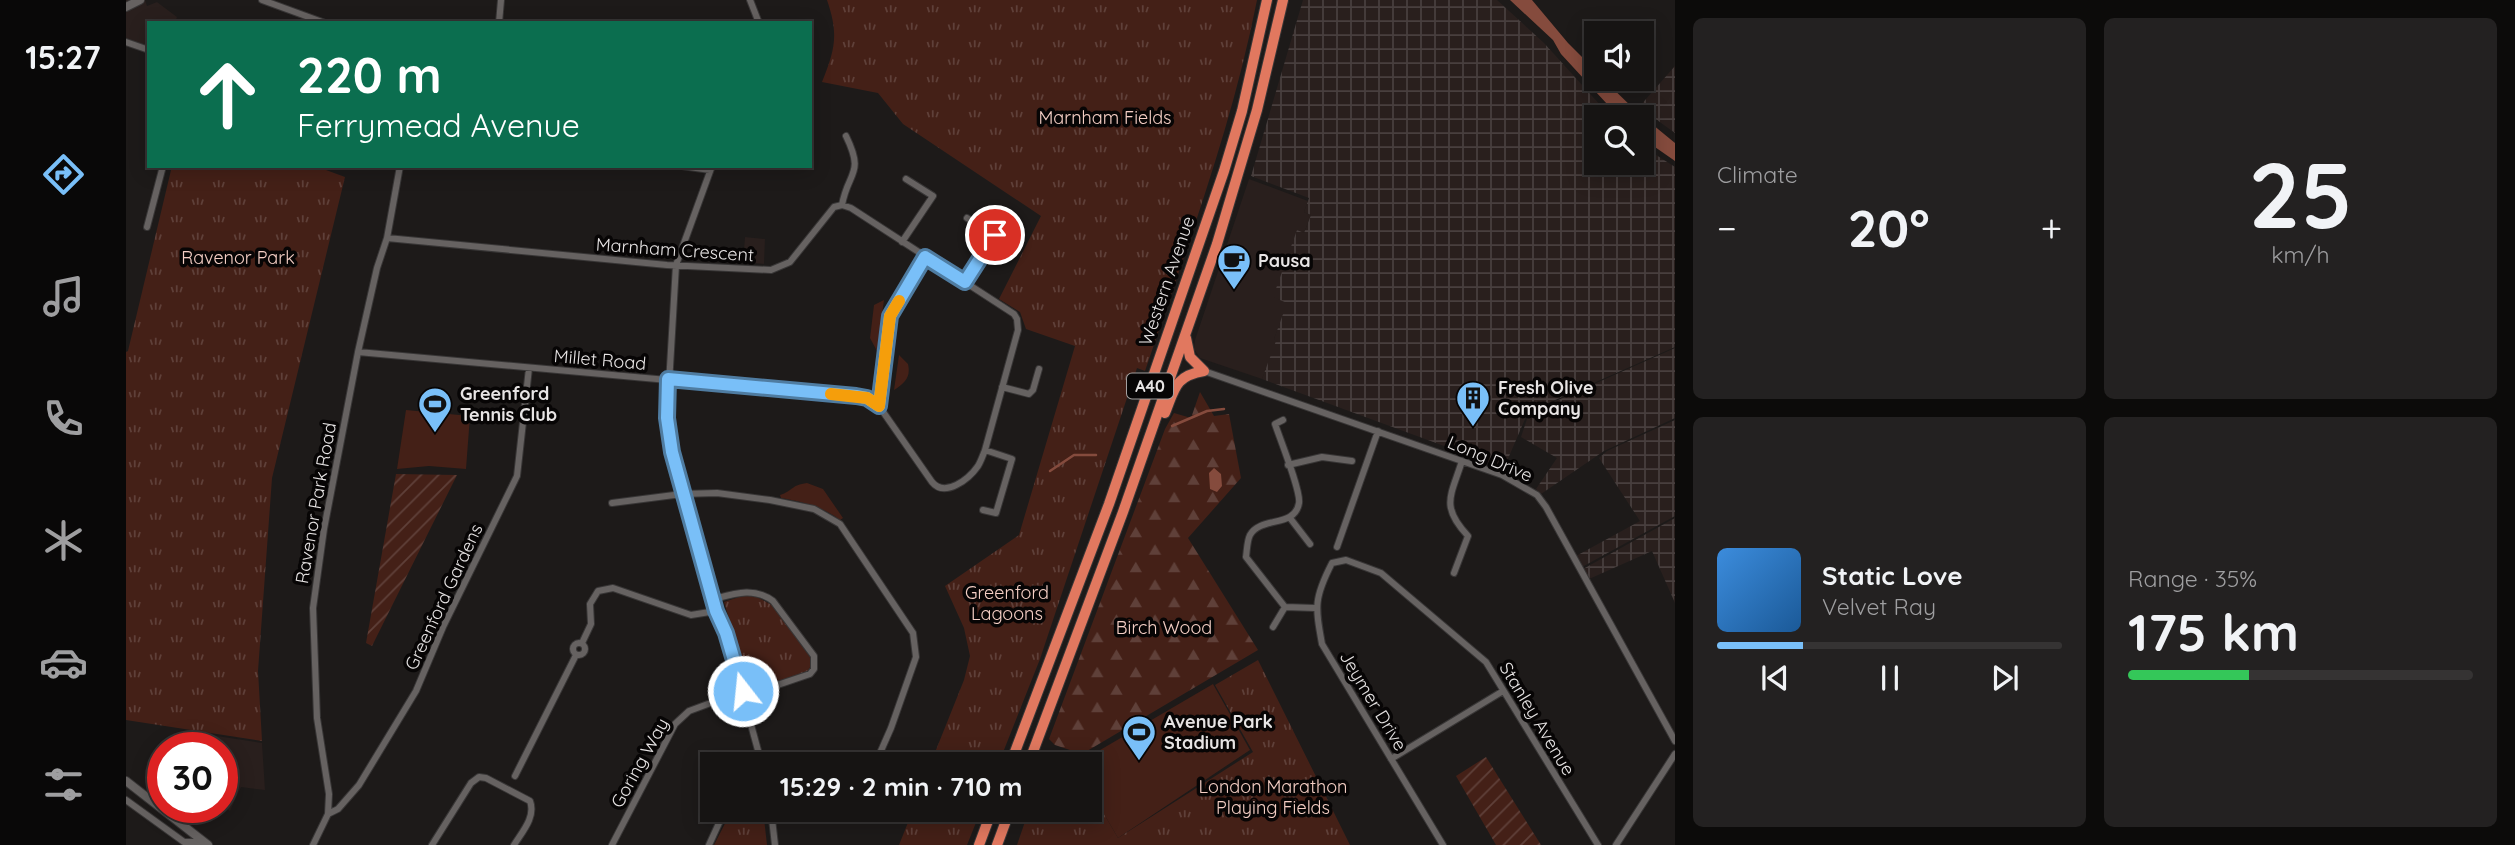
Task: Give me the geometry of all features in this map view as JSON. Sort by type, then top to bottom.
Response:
[{"type":"highway","name":"Western Avenue","points":[[1015,752],[1109,504],[1224,171],[1242,111],[1267,0]]},
{"type":"highway","name":"Western Avenue","points":[[1033,752],[1123,512],[1239,176],[1283,0]]},
{"type":"highway","points":[[1185,335],[1190,357],[1204,371]]},
{"type":"highway","points":[[1123,512],[1178,382],[1188,374],[1204,371]]},
{"type":"highway","points":[[979,845],[988,822]]},
{"type":"highway","points":[[997,845],[1006,822]]},
{"type":"street","points":[[126,7],[140,0]]},
{"type":"street","points":[[262,0],[320,21]]},
{"type":"street","points":[[499,21],[501,0]]},
{"type":"street","points":[[750,0],[758,21]]},
{"type":"street","points":[[126,43],[147,49]]},
{"type":"street","points":[[846,136],[854,153],[855,167],[842,205],[851,208],[965,282],[1014,314],[1017,319],[1018,330],[985,450],[977,467],[953,487],[943,490],[937,488],[879,406],[890,316],[925,257]]},
{"type":"street","points":[[147,227],[162,168]]},
{"type":"street","name":"Ravenor Park Road","points":[[313,845],[328,814],[329,794],[317,718],[313,608],[324,529],[358,352],[377,268],[387,238],[400,168]]},
{"type":"street","points":[[711,168],[676,265],[667,418],[682,494],[715,599],[716,611],[726,633],[759,752]]},
{"type":"street","points":[[902,242],[933,196],[906,179]]},
{"type":"street","name":"Marnham Crescent","points":[[387,238],[676,265],[771,270],[790,262],[834,207],[842,205]]},
{"type":"street","points":[[965,282],[995,235],[967,218]]},
{"type":"street","name":"Millet Road","points":[[358,352],[856,396],[867,398],[879,406]]},
{"type":"street","name":"Greenford Gardens","points":[[328,814],[338,809],[359,785],[416,691],[443,627],[517,476],[529,368]]},
{"type":"street","points":[[1002,387],[1029,394],[1033,390],[1039,369]]},
{"type":"street","name":"Long Drive","points":[[1204,371],[1462,461],[1519,483],[1537,495],[1675,741]]},
{"type":"street","points":[[1283,420],[1275,424],[1298,490],[1299,503],[1290,518],[1255,529],[1249,536],[1247,557],[1285,607]]},
{"type":"street","points":[[1337,547],[1378,431]]},
{"type":"street","points":[[983,510],[996,513],[1012,459],[985,450]]},
{"type":"street","points":[[1288,465],[1322,457],[1352,461]]},
{"type":"street","points":[[1454,573],[1468,536],[1454,522],[1450,510],[1450,500],[1462,461]]},
{"type":"street","points":[[612,503],[682,494],[717,493],[814,509],[840,524],[895,603],[913,633],[916,644],[916,657],[881,752]]},
{"type":"street","points":[[1290,518],[1310,544]]},
{"type":"street","name":"Stanley Avenue","points":[[1332,563],[1346,560],[1381,573],[1486,662],[1598,845]]},
{"type":"street","name":"Jeymer Drive","points":[[1332,563],[1322,582],[1315,608],[1322,644],[1443,845]]},
{"type":"street","points":[[515,776],[576,655],[580,656],[585,651],[582,643],[592,624],[590,604],[598,591],[613,588],[691,615],[716,611]]},
{"type":"street","name":"Goring Way","points":[[612,845],[675,724],[689,711],[810,674],[814,669],[814,656],[767,597],[756,592],[740,592],[715,599]]},
{"type":"street","points":[[1285,607],[1315,608]]},
{"type":"street","points":[[1273,627],[1285,607]]},
{"type":"street","points":[[1391,759],[1503,691]]},
{"type":"street","points":[[1616,845],[1675,754]]},
{"type":"street","points":[[432,845],[471,783],[478,777],[486,778],[530,801],[533,809],[531,818],[514,845]]},
{"type":"street","points":[[126,781],[206,843]]},
{"type":"street","points":[[126,800],[184,842],[206,843]]},
{"type":"street","points":[[709,845],[720,822]]},
{"type":"street","points":[[772,822],[775,845]]},
{"type":"shaded area","points":[[126,0],[145,0],[147,6],[157,2],[177,17],[176,21],[147,21],[147,45],[126,38]]},
{"type":"shaded area","points":[[1303,0],[1497,0],[1544,43],[1584,87],[1584,91],[1587,91],[1600,105],[1584,105],[1584,175],[1654,175],[1654,154],[1675,167],[1675,347],[1528,412],[1504,468],[1262,379],[1287,303],[1273,297],[1297,230],[1304,233],[1311,215],[1304,212],[1309,198],[1251,176]]},
{"type":"shaded area","points":[[1510,0],[1532,0],[1584,59],[1584,79],[1561,54],[1553,40]]},
{"type":"shaded area","points":[[1675,66],[1675,133],[1654,118],[1654,105],[1641,105]]},
{"type":"shaded area","points":[[1595,91],[1615,91],[1630,105],[1608,105]]},
{"type":"shaded area","points":[[1654,126],[1675,143],[1675,161],[1654,146]]},
{"type":"shaded area","points":[[1249,179],[1308,201],[1304,212],[1311,215],[1304,233],[1297,231],[1274,297],[1288,303],[1262,379],[1200,358],[1194,349]]},
{"type":"shaded area","points":[[745,237],[765,239],[764,264],[743,262]]},
{"type":"shaded area","points":[[1675,348],[1675,418],[1604,451],[1541,494],[1536,489],[1557,458],[1521,437],[1529,413]]},
{"type":"shaded area","points":[[1675,420],[1675,516],[1582,567],[1576,556],[1640,521],[1599,458],[1607,451]]},
{"type":"shaded area","points":[[1214,468],[1221,474],[1222,486],[1217,492],[1210,489],[1209,473]]},
{"type":"shaded area","points":[[1675,518],[1675,603],[1652,551],[1589,579],[1583,569]]},
{"type":"shaded area","points":[[238,739],[262,743],[265,790],[241,787],[238,794]]},
{"type":"green space","name":"Marnham Fields","points":[[827,0],[1257,0],[1235,94],[1192,233],[1145,371],[1137,368],[1040,659],[1003,752],[935,752],[964,680],[970,656],[964,628],[945,586],[1019,535],[1075,346],[1026,329],[1020,312],[999,299],[1041,216],[903,124],[878,93],[822,82],[834,42],[833,23]]},
{"type":"green space","name":"Ravenor Park","points":[[172,168],[320,168],[345,177],[272,478],[258,671],[262,741],[238,737],[238,732],[204,732],[126,720],[126,352]]},
{"type":"green space","points":[[884,300],[877,351],[870,338],[874,305]]},
{"type":"green space","points":[[899,355],[908,364],[909,373],[904,382],[894,390]]},
{"type":"green space","name":"Birch Wood","points":[[1200,392],[1214,416],[1229,414],[1241,478],[1188,538],[1258,650],[1085,752],[1076,752],[1055,745],[1049,739],[1165,429],[1174,413],[1191,418]]},
{"type":"green space","name":"Greenford Tennis Club","points":[[406,410],[470,416],[466,469],[429,466],[397,469]]},
{"type":"green space","points":[[396,474],[457,475],[372,646],[366,643]]},
{"type":"green space","points":[[807,483],[823,489],[843,518],[840,520],[819,508],[781,498],[780,495]]},
{"type":"green space","points":[[753,595],[772,605],[810,657],[811,665],[806,673],[754,689],[750,687],[724,602]]},
{"type":"green space","name":"London Marathon Playing Fields","points":[[1258,660],[1350,845],[1017,845],[1025,822],[1102,822],[1102,811],[1118,838],[1253,752],[1215,685]]},
{"type":"green space","name":"Avenue Park Stadium","points":[[1213,684],[1250,750],[1118,838],[1102,811],[1102,752],[1097,752]]},
{"type":"green space","points":[[1486,757],[1541,845],[1496,845],[1456,776]]},
{"type":"green space","points":[[726,822],[764,822],[767,845],[714,845]]},
{"type":"green space","points":[[908,822],[976,822],[967,845],[899,845]]},
{"type":"waterway","points":[[1172,426],[1207,411],[1224,409]]},
{"type":"waterway","points":[[1050,471],[1074,455],[1096,455]]},
{"type":"slow traffic","points":[[831,394],[867,398],[879,406],[890,316],[899,301]]},
{"type":"place","name":"Pausa","points":[[1234,291]]},
{"type":"place","name":"Fresh Olive Company","points":[[1473,428]]},
{"type":"place","name":"Greenford Tennis Club","points":[[435,434]]},
{"type":"place","name":"Avenue Park Stadium","points":[[1139,762]]},
{"type":"route","points":[[743,691],[726,633],[716,611],[715,599],[682,494],[667,418],[668,379],[856,396],[874,401],[879,406],[890,316],[925,257],[965,282],[995,235]]},
{"type":"park label","name":"Greenford Lagoons","points":[[1007,603]]}]
